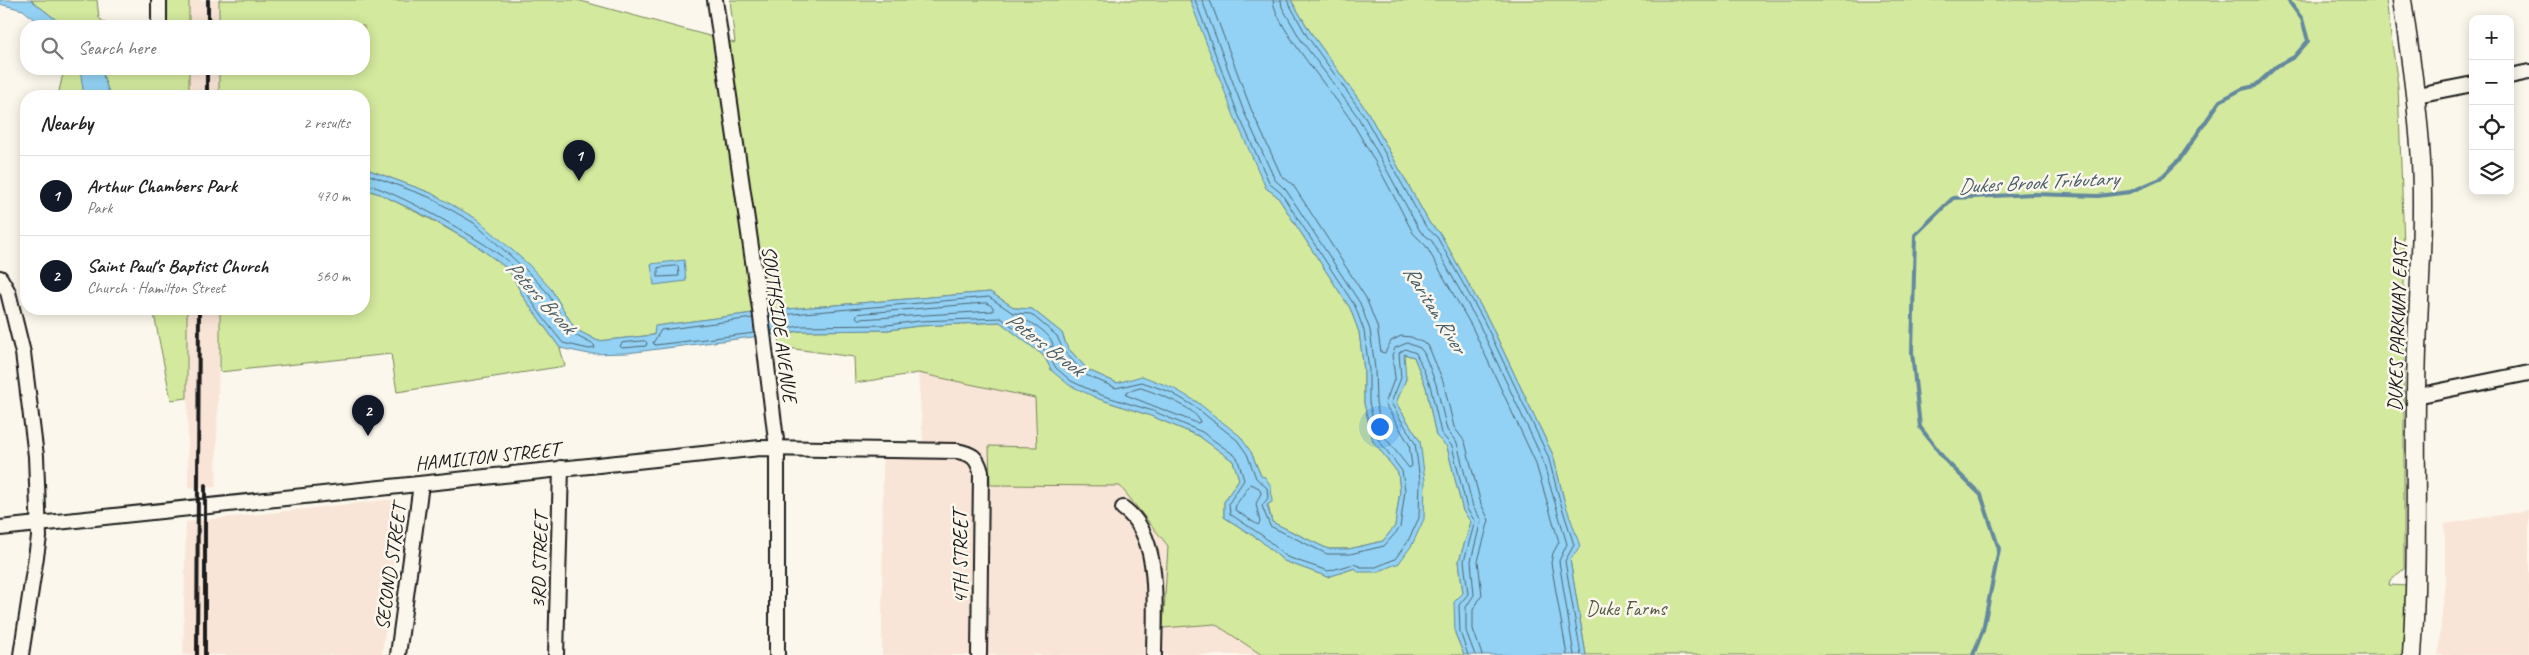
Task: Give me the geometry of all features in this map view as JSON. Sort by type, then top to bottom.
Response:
[{"type":"street","points":[[159,20],[160,0]]},
{"type":"street","name":"SOUTHSIDE AVENUE","points":[[715,0],[760,309],[777,448],[778,655]]},
{"type":"street","name":"DUKES PARKWAY EAST","points":[[2402,0],[2416,95],[2421,162],[2422,248],[2416,396],[2416,578],[2412,655]]},
{"type":"street","points":[[2514,75],[2529,72]]},
{"type":"street","points":[[2416,95],[2469,85]]},
{"type":"street","points":[[0,278],[8,292],[6,311],[23,353],[35,446],[39,524],[22,655]]},
{"type":"street","points":[[2416,396],[2529,373]]},
{"type":"street","name":"HAMILTON STREET","points":[[0,528],[561,468],[777,448],[957,451],[972,454],[977,459]]},
{"type":"street","name":"4TH STREET","points":[[977,459],[981,472],[979,655]]},
{"type":"street","name":"3RD STREET","points":[[556,655],[561,468]]},
{"type":"street","name":"SECOND STREET","points":[[398,655],[421,484]]},
{"type":"street","points":[[1122,508],[1132,515],[1145,534],[1153,578],[1154,655]]},
{"type":"shaded area","points":[[189,0],[219,0],[219,20],[189,20]]},
{"type":"shaded area","points":[[189,75],[219,75],[219,90],[189,90]]},
{"type":"shaded area","points":[[187,315],[220,315],[216,487],[188,488]]},
{"type":"shaded area","points":[[918,373],[1035,398],[1041,485],[1120,486],[1168,546],[1163,628],[1215,624],[1262,655],[882,655],[883,451],[924,452]]},
{"type":"shaded area","points":[[395,499],[401,506],[382,655],[183,655],[186,522]]},
{"type":"shaded area","points":[[2529,510],[2529,655],[2438,655],[2445,581],[2445,524]]},
{"type":"green space","points":[[31,0],[97,0],[99,18],[102,20],[56,20]]},
{"type":"green space","points":[[167,0],[189,0],[189,20],[167,20]]},
{"type":"green space","points":[[219,0],[577,0],[735,43],[730,0],[1190,0],[1266,188],[1277,196],[1350,308],[1359,332],[1364,370],[1364,403],[1373,441],[1398,473],[1400,491],[1395,526],[1383,541],[1349,549],[1328,549],[1272,522],[1261,476],[1251,452],[1197,402],[1142,377],[1117,383],[1088,370],[1067,347],[1062,333],[1032,309],[1015,308],[990,292],[776,310],[656,326],[654,335],[598,341],[575,329],[551,289],[431,193],[370,170],[370,90],[219,90],[219,75],[370,75],[370,20],[219,20]]},
{"type":"green space","name":"Duke Farms","points":[[1291,0],[2386,0],[2398,86],[2404,245],[2404,569],[2390,580],[2389,585],[2407,586],[2402,655],[1586,655],[1570,560],[1564,500],[1553,455],[1488,319],[1440,233],[1430,224],[1367,111],[1311,33]]},
{"type":"green space","points":[[63,75],[82,75],[84,90],[59,90]]},
{"type":"green space","points":[[103,75],[189,75],[189,90],[108,90]]},
{"type":"green space","points":[[370,191],[432,220],[476,245],[509,270],[524,298],[560,348],[565,366],[397,392],[391,354],[220,372],[220,315],[370,315]]},
{"type":"green space","points":[[154,315],[187,315],[187,398],[171,400]]},
{"type":"green space","points":[[1000,322],[1044,356],[1052,371],[1099,399],[1151,416],[1199,436],[1233,461],[1239,479],[1224,502],[1224,517],[1260,540],[1284,561],[1328,577],[1355,568],[1399,563],[1420,441],[1396,403],[1406,379],[1403,354],[1414,357],[1426,387],[1436,436],[1447,447],[1463,511],[1471,522],[1459,561],[1463,593],[1455,633],[1464,655],[1262,655],[1215,624],[1163,628],[1168,546],[1120,486],[990,485],[989,446],[1037,447],[1035,398],[918,373],[855,383],[854,357],[780,347],[779,335],[800,331],[888,330],[919,326]]},
{"type":"water","points":[[0,0],[31,0],[56,20],[36,20],[23,10],[0,4]]},
{"type":"water","points":[[1190,0],[1291,0],[1311,33],[1367,111],[1430,224],[1440,233],[1488,319],[1553,455],[1564,500],[1580,546],[1570,560],[1586,655],[1464,655],[1455,633],[1454,602],[1463,593],[1459,561],[1471,522],[1463,511],[1447,447],[1436,436],[1426,387],[1414,357],[1404,354],[1406,379],[1396,403],[1420,441],[1425,480],[1424,519],[1412,545],[1399,563],[1377,572],[1358,572],[1355,568],[1328,577],[1284,561],[1260,540],[1224,517],[1224,502],[1239,479],[1233,461],[1199,436],[1151,416],[1099,399],[1069,385],[1052,371],[1044,356],[1000,322],[919,326],[888,330],[800,331],[627,353],[589,354],[560,348],[524,298],[509,270],[476,245],[432,219],[370,191],[370,170],[431,193],[477,219],[529,265],[551,289],[575,329],[598,341],[654,335],[655,326],[776,310],[990,292],[1015,308],[1032,309],[1062,333],[1067,347],[1088,370],[1117,383],[1142,376],[1173,388],[1197,402],[1240,436],[1251,452],[1261,476],[1265,477],[1271,486],[1272,502],[1267,505],[1272,522],[1328,549],[1349,549],[1383,541],[1395,526],[1400,491],[1398,473],[1373,441],[1364,403],[1364,370],[1359,332],[1350,308],[1277,196],[1266,188],[1234,116]]},
{"type":"water","points":[[81,75],[103,75],[108,90],[83,90]]},
{"type":"water","points":[[684,260],[686,281],[654,285],[651,264]]},
{"type":"waterway","name":"Dukes Brook Tributary","points":[[1973,655],[1983,630],[1999,549],[1981,495],[1946,461],[1920,427],[1912,352],[1915,235],[1953,198],[2033,194],[2098,196],[2130,192],[2160,179],[2180,159],[2220,101],[2242,89],[2255,86],[2277,66],[2294,57],[2308,41],[2302,19],[2288,0]]},
{"type":"railway","points":[[208,0],[208,20]]},
{"type":"railway","points":[[207,75],[207,90]]},
{"type":"railway","points":[[197,655],[199,315]]},
{"type":"railway","points":[[205,485],[205,655]]},
{"type":"place","name":"Arthur Chambers Park","points":[[579,181]]},
{"type":"place","name":"Saint Paul's Baptist Church","points":[[368,436]]},
{"type":"water label","name":"Peters Brook","points":[[541,297]]},
{"type":"water label","name":"Raritan River","points":[[1435,309]]},
{"type":"water label","name":"Peters Brook","points":[[1045,344]]}]
